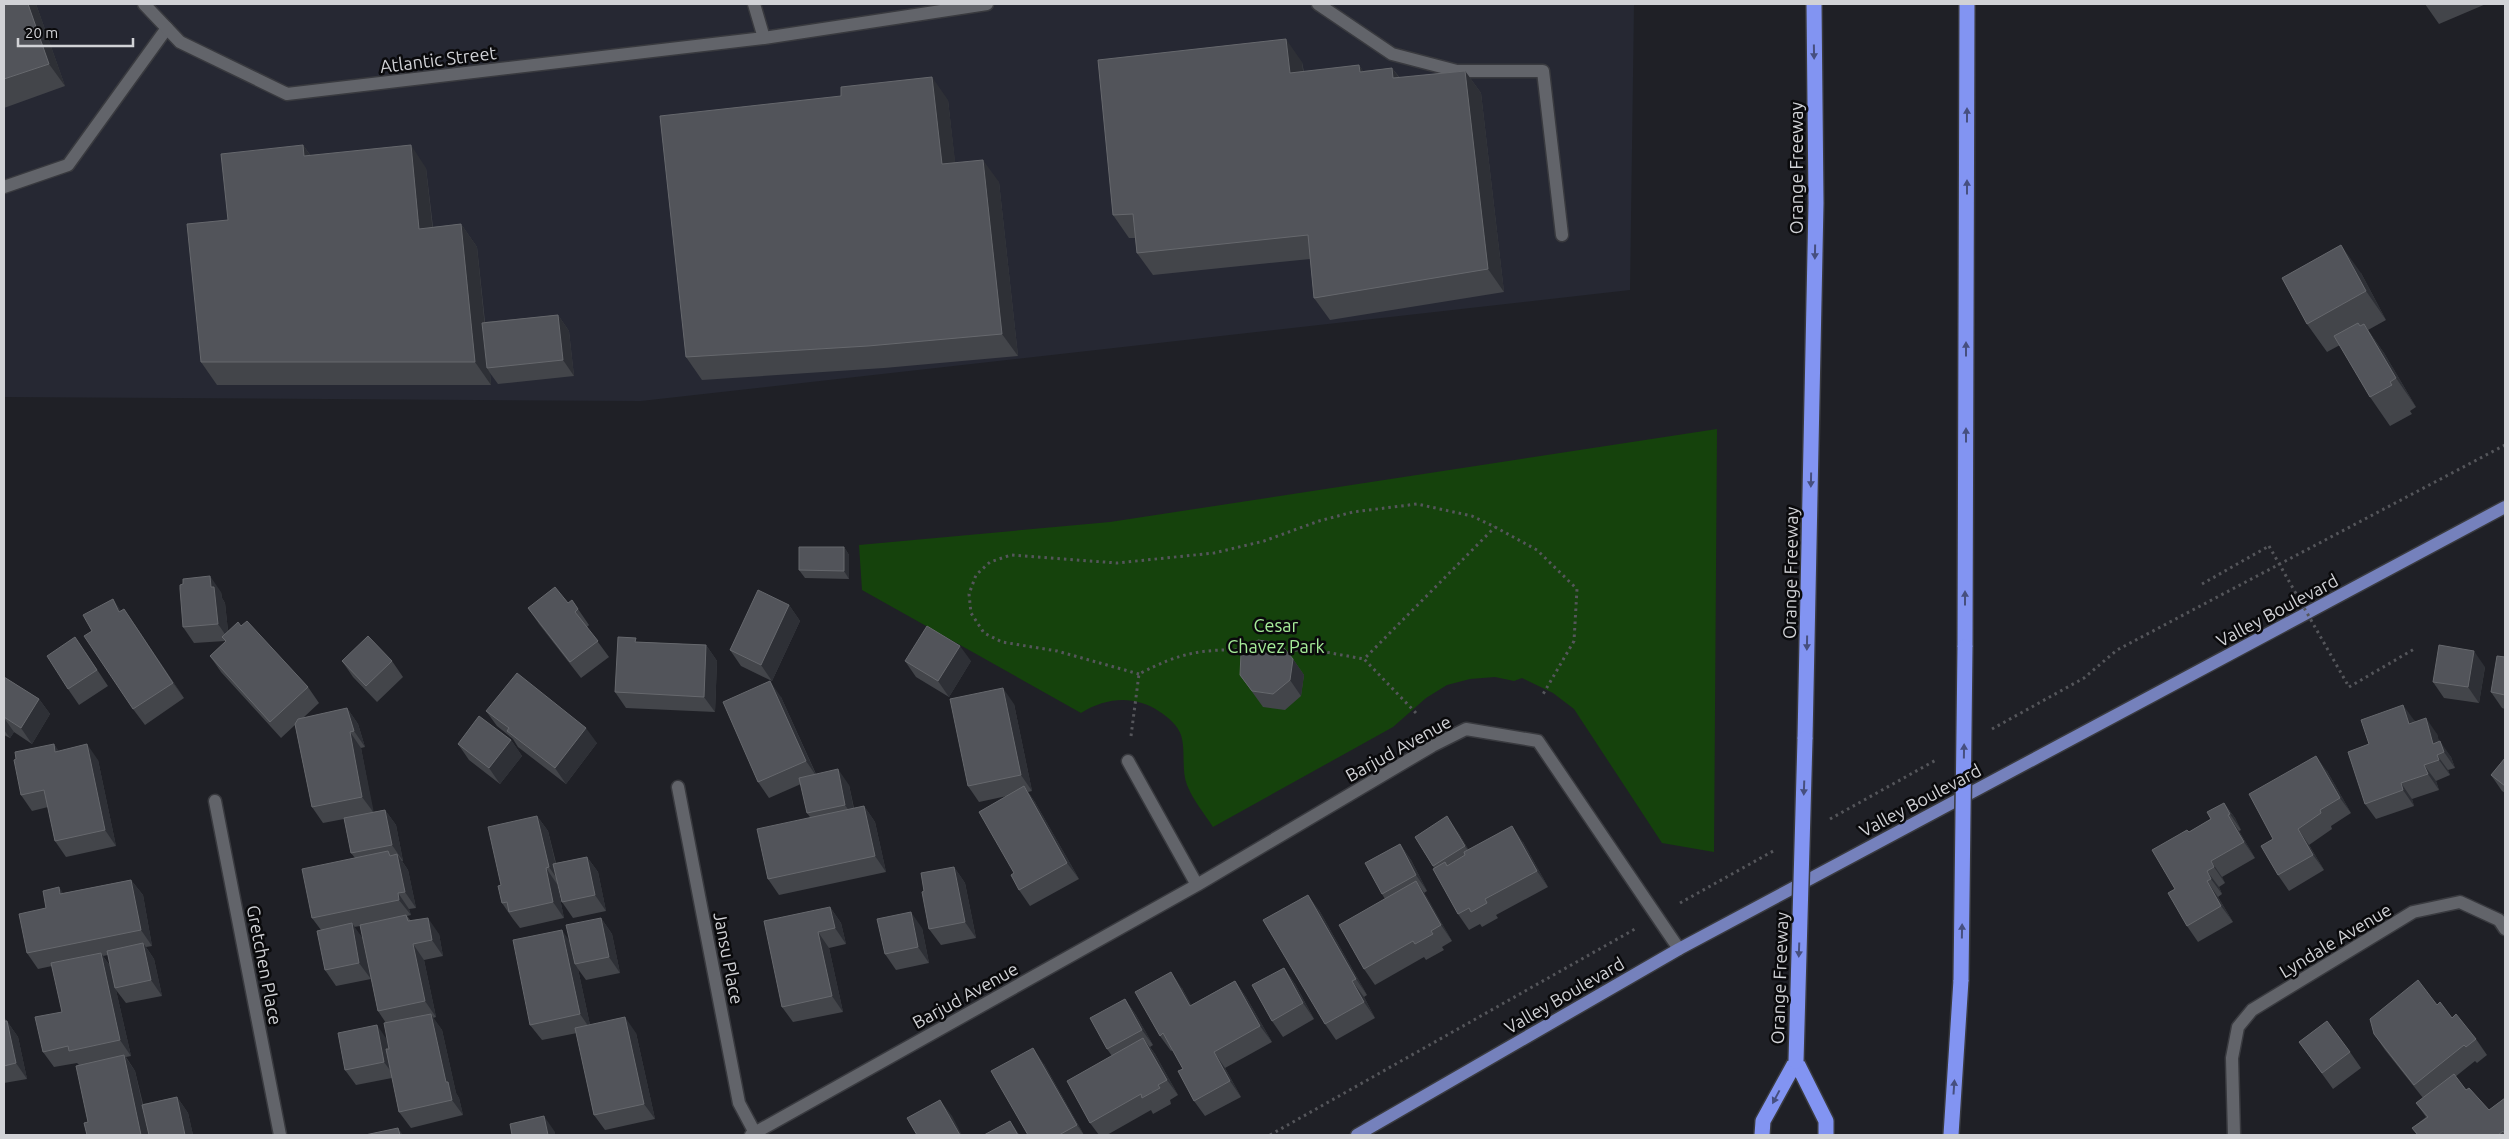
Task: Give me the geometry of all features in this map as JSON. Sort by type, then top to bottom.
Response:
[{"type":"highway","name":"Orange Freeway","points":[[1814,4],[1816,203],[1796,1061],[1826,1121],[1826,1135]]},
{"type":"highway","points":[[1951,1135],[1961,980],[1965,647],[1967,4]]},
{"type":"highway","points":[[1762,1135],[1763,1122],[1796,1061]]},
{"type":"main road","name":"Valley Boulevard","points":[[1357,1135],[1679,949],[2505,507]]},
{"type":"street","name":"Atlantic Street","points":[[144,4],[180,42],[287,94],[764,38],[987,4]]},
{"type":"street","points":[[754,4],[764,38]]},
{"type":"street","points":[[1318,4],[1392,54],[1457,71],[1543,71],[1562,235]]},
{"type":"street","points":[[4,187],[68,166],[167,28]]},
{"type":"street","name":"Barjud Avenue","points":[[753,1134],[1197,885],[1432,746],[1466,729],[1538,741],[1679,949]]},
{"type":"street","points":[[1128,762],[1197,885]]},
{"type":"street","name":"Jansu Place","points":[[678,787],[739,1102],[753,1134]]},
{"type":"street","name":"Gretchen Place","points":[[215,801],[280,1135]]},
{"type":"street","name":"Lyndale Avenue","points":[[2234,1135],[2232,1058],[2238,1027],[2252,1010],[2414,912],[2460,902],[2499,920],[2505,929]]},
{"type":"path","points":[[1988,732],[2084,678],[2117,650],[2505,445]]},
{"type":"path","points":[[1256,650],[1208,649],[1168,659],[1140,674],[1057,650],[1002,642],[984,634],[971,613],[969,594],[976,575],[990,562],[1011,555],[1117,563],[1214,553],[1264,541],[1319,521],[1353,512],[1417,504],[1472,516],[1495,527],[1537,550],[1577,589],[1574,641],[1542,696]]},
{"type":"path","points":[[1364,659],[1495,527]]},
{"type":"path","points":[[2202,584],[2270,546],[2348,687],[2416,648]]},
{"type":"path","points":[[1276,650],[1314,650],[1364,659],[1416,713]]},
{"type":"path","points":[[1128,762],[1140,674]]},
{"type":"path","points":[[1822,824],[1944,756]]},
{"type":"path","points":[[1270,1135],[1779,848]]},
{"type":"shaded area","points":[[4,4],[1634,4],[1630,290],[641,401],[4,397]]},
{"type":"green space","name":"Cesar Chavez Park","points":[[1717,429],[1714,852],[1662,843],[1574,709],[1553,693],[1522,678],[1514,681],[1495,677],[1470,679],[1447,685],[1426,698],[1393,727],[1213,827],[1189,791],[1184,773],[1183,747],[1180,732],[1163,714],[1141,703],[1121,700],[1101,704],[1081,713],[862,590],[859,545],[1110,522]]},
{"type":"building","points":[[4,4],[28,4],[49,64],[4,79]]},
{"type":"building","points":[[1286,39],[1290,73],[1359,65],[1360,72],[1392,68],[1393,78],[1465,71],[1488,269],[1314,298],[1308,235],[1137,253],[1133,214],[1113,215],[1098,60]]},
{"type":"building","points":[[932,77],[942,164],[983,160],[1002,334],[868,346],[686,357],[660,116],[841,96],[841,87]]},
{"type":"building","points":[[303,145],[304,156],[411,145],[419,229],[461,224],[475,362],[201,362],[187,224],[228,220],[221,154]]},
{"type":"building","points":[[2341,245],[2366,291],[2307,324],[2282,278]]},
{"type":"building","points":[[558,315],[563,360],[487,368],[482,323]]},
{"type":"building","points":[[2358,323],[2360,326],[2364,324],[2396,378],[2390,382],[2392,385],[2370,397],[2334,336]]},
{"type":"building","points":[[799,547],[844,547],[844,571],[799,570]]},
{"type":"building","points":[[210,576],[211,587],[214,587],[218,624],[183,627],[180,585],[183,584],[183,579]]},
{"type":"building","points":[[555,587],[568,603],[572,600],[578,609],[575,612],[598,641],[570,662],[528,608]]},
{"type":"building","points":[[758,590],[789,605],[761,665],[730,650]]},
{"type":"building","points":[[113,599],[119,612],[124,609],[173,683],[133,709],[84,636],[92,631],[83,615]]},
{"type":"building","points":[[247,621],[308,687],[270,722],[210,656],[226,641],[222,637],[238,622],[241,626]]},
{"type":"building","points":[[927,626],[960,646],[938,681],[905,661]]},
{"type":"building","points":[[368,636],[392,661],[366,686],[342,661]]},
{"type":"building","points":[[75,637],[97,670],[68,689],[47,656]]},
{"type":"building","points":[[618,637],[636,638],[635,642],[706,645],[704,697],[615,692]]},
{"type":"building","points":[[1258,640],[1280,643],[1293,659],[1290,680],[1273,694],[1252,691],[1240,675],[1241,653]]},
{"type":"building","points":[[2439,645],[2474,651],[2468,687],[2433,682]]},
{"type":"building","points":[[2497,656],[2505,657],[2505,695],[2491,692]]},
{"type":"building","points":[[517,673],[586,728],[555,768],[507,731],[509,728],[486,711]]},
{"type":"building","points":[[4,677],[39,699],[21,728],[4,717]]},
{"type":"building","points":[[770,681],[806,761],[758,782],[723,702]]},
{"type":"building","points":[[1003,688],[1021,775],[968,786],[950,699]]},
{"type":"building","points":[[2403,705],[2409,724],[2426,718],[2433,744],[2440,741],[2444,752],[2437,755],[2439,760],[2424,765],[2428,774],[2401,783],[2403,790],[2365,804],[2348,752],[2369,744],[2361,720]]},
{"type":"building","points":[[347,708],[354,731],[350,732],[362,797],[312,807],[295,724],[298,719]]},
{"type":"building","points":[[479,716],[511,740],[489,768],[458,744]]},
{"type":"building","points":[[54,744],[55,752],[87,744],[105,830],[55,841],[44,790],[21,795],[14,760],[16,759],[15,752]]},
{"type":"building","points":[[2316,756],[2340,798],[2320,810],[2321,813],[2298,829],[2313,855],[2278,875],[2261,846],[2273,839],[2249,794]]},
{"type":"building","points":[[2505,758],[2505,786],[2491,775]]},
{"type":"building","points":[[838,769],[845,805],[807,813],[799,778]]},
{"type":"building","points":[[1024,786],[1067,863],[1019,890],[1011,875],[1014,873],[979,812]]},
{"type":"building","points":[[2224,803],[2230,814],[2228,815],[2244,842],[2211,861],[2214,867],[2207,871],[2211,879],[2207,881],[2221,906],[2187,926],[2168,893],[2175,889],[2152,850],[2211,819],[2207,812]]},
{"type":"building","points":[[864,806],[875,856],[768,879],[757,829]]},
{"type":"building","points":[[385,810],[392,845],[351,853],[344,818]]},
{"type":"building","points":[[537,816],[549,867],[546,868],[553,902],[509,912],[507,902],[502,903],[498,886],[501,885],[488,827]]},
{"type":"building","points":[[1447,816],[1465,846],[1433,866],[1415,837]]},
{"type":"building","points":[[1512,826],[1537,871],[1485,899],[1487,903],[1471,912],[1469,908],[1458,914],[1433,869],[1445,862],[1447,866],[1465,855],[1464,852]]},
{"type":"building","points":[[1400,844],[1416,875],[1382,894],[1365,863]]},
{"type":"building","points":[[388,851],[390,856],[397,854],[405,892],[398,893],[399,900],[312,918],[302,869]]},
{"type":"building","points":[[587,857],[595,895],[562,902],[553,864]]},
{"type":"building","points":[[954,867],[965,922],[929,929],[922,892],[924,891],[921,873]]},
{"type":"building","points":[[131,880],[141,930],[27,953],[19,914],[46,908],[43,891],[59,887],[60,894]]},
{"type":"building","points":[[1416,881],[1441,925],[1431,931],[1433,934],[1415,944],[1413,941],[1364,969],[1339,925]]},
{"type":"building","points":[[1308,895],[1356,979],[1352,981],[1364,1002],[1325,1024],[1263,920]]},
{"type":"building","points":[[830,907],[835,928],[818,932],[832,996],[782,1007],[764,921]]},
{"type":"building","points":[[911,912],[918,947],[885,954],[877,919]]},
{"type":"building","points":[[406,915],[408,921],[428,918],[432,940],[413,944],[425,1001],[378,1011],[360,925]]},
{"type":"building","points":[[601,918],[609,957],[575,964],[566,925]]},
{"type":"building","points":[[352,923],[359,963],[325,970],[317,931]]},
{"type":"building","points":[[562,930],[580,1014],[530,1025],[513,940]]},
{"type":"building","points":[[143,943],[151,980],[115,988],[107,951]]},
{"type":"building","points":[[101,953],[120,1040],[69,1051],[68,1046],[43,1052],[35,1017],[62,1012],[51,963]]},
{"type":"building","points":[[1284,968],[1303,1003],[1272,1021],[1252,985]]},
{"type":"building","points":[[1171,972],[1190,1006],[1235,981],[1260,1026],[1214,1052],[1230,1081],[1194,1101],[1178,1071],[1183,1069],[1163,1033],[1160,1036],[1135,992]]},
{"type":"building","points":[[2418,980],[2437,1005],[2440,1002],[2452,1018],[2456,1014],[2476,1039],[2466,1047],[2464,1045],[2414,1085],[2374,1034],[2370,1019]]},
{"type":"building","points":[[1125,999],[1142,1030],[1107,1049],[1090,1018]]},
{"type":"building","points":[[431,1014],[446,1082],[448,1082],[452,1100],[399,1112],[386,1049],[389,1049],[384,1023]]},
{"type":"building","points":[[625,1017],[644,1104],[594,1115],[575,1028]]},
{"type":"building","points":[[4,1021],[7,1021],[16,1063],[4,1066]]},
{"type":"building","points":[[2327,1021],[2350,1052],[2322,1073],[2299,1042]]},
{"type":"building","points":[[377,1025],[384,1062],[345,1070],[338,1033]]},
{"type":"building","points":[[1143,1038],[1167,1080],[1158,1085],[1160,1088],[1142,1098],[1141,1094],[1090,1123],[1067,1081]]},
{"type":"building","points":[[1033,1048],[1077,1125],[1059,1135],[1028,1135],[991,1071]]},
{"type":"building","points":[[124,1055],[141,1135],[87,1135],[84,1123],[88,1122],[76,1066]]},
{"type":"building","points":[[2454,1074],[2466,1090],[2469,1088],[2489,1110],[2505,1098],[2505,1134],[2503,1131],[2498,1135],[2418,1135],[2412,1128],[2428,1117],[2416,1103]]},
{"type":"building","points":[[177,1097],[185,1135],[149,1135],[142,1105]]},
{"type":"building","points":[[940,1100],[960,1135],[917,1135],[907,1118]]},
{"type":"building","points":[[544,1116],[548,1135],[512,1135],[510,1124]]},
{"type":"building","points":[[1010,1121],[1018,1135],[984,1135]]},
{"type":"building","points":[[398,1128],[400,1135],[365,1135]]}]
